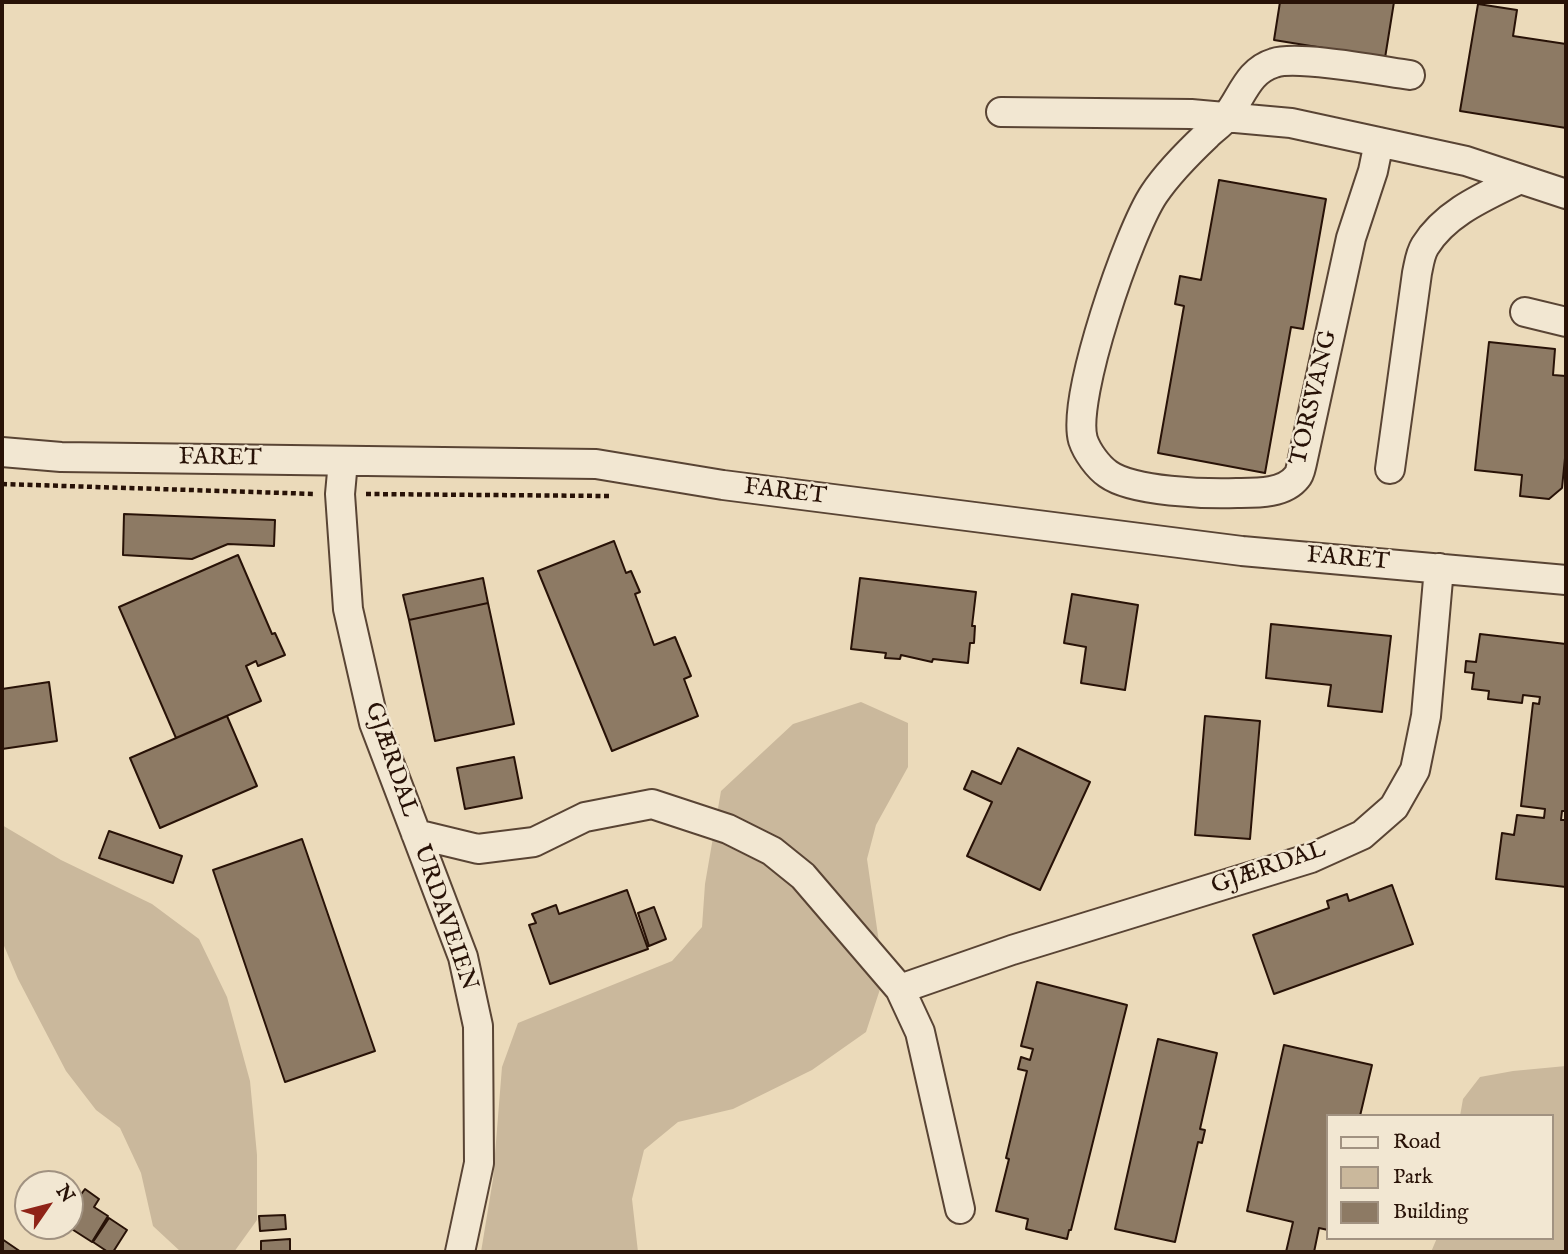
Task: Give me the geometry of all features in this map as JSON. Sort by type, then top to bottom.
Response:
[{"type":"street","name":"TORSVANG","points":[[1379,142],[1373,171],[1350,238],[1297,478],[1283,487],[1265,493],[1188,492],[1139,486],[1109,475],[1091,456],[1083,439],[1083,411],[1110,294],[1140,219],[1154,193],[1226,117],[1256,72],[1275,62],[1306,62],[1410,75]]},
{"type":"street","points":[[1001,112],[1191,114],[1291,123],[1466,161],[1566,194]]},
{"type":"street","points":[[1390,469],[1416,273],[1423,248],[1455,215],[1520,178]]},
{"type":"street","points":[[1525,312],[1566,322]]},
{"type":"street","name":"FARET","points":[[2,452],[61,457],[596,464],[723,485],[1242,551],[1566,580]]},
{"type":"street","name":"GJÆRDAL","points":[[343,461],[340,494],[350,622],[374,723],[416,834],[478,849],[534,842],[585,817],[652,804],[728,829],[772,851],[803,876],[900,989],[920,1032],[960,1209]]},
{"type":"street","name":"GJÆRDAL","points":[[900,989],[1012,950],[1311,858],[1362,835],[1394,807],[1415,770],[1426,716],[1439,568]]},
{"type":"street","name":"URDAVEIEN","points":[[416,834],[463,957],[478,1026],[479,1163],[460,1252]]},
{"type":"path","points":[[2,484],[340,494],[506,495]]},
{"type":"green space","points":[[861,702],[908,723],[908,767],[876,825],[867,859],[884,977],[866,1032],[812,1070],[733,1109],[678,1122],[644,1150],[632,1199],[638,1252],[481,1252],[493,1179],[502,1067],[518,1023],[672,961],[702,927],[705,884],[721,791],[793,724]]},
{"type":"green space","points":[[2,825],[61,860],[152,904],[199,939],[227,997],[250,1081],[257,1155],[257,1220],[234,1252],[181,1252],[153,1226],[141,1173],[120,1128],[96,1110],[66,1071],[18,979],[2,941]]},
{"type":"green space","points":[[1566,1066],[1566,1252],[1431,1252],[1436,1240],[1554,1240],[1554,1114],[1460,1114],[1463,1099],[1480,1077]]},
{"type":"building","points":[[1280,2],[1394,2],[1385,58],[1274,40]]},
{"type":"building","points":[[1478,4],[1517,10],[1513,36],[1566,44],[1566,128],[1460,111]]},
{"type":"building","points":[[1219,180],[1326,199],[1303,329],[1291,327],[1265,473],[1158,453],[1184,306],[1175,304],[1180,276],[1201,280]]},
{"type":"building","points":[[1489,342],[1555,349],[1553,375],[1566,376],[1566,448],[1562,488],[1549,499],[1520,496],[1522,475],[1475,470]]},
{"type":"building","points":[[124,514],[275,520],[274,546],[228,544],[192,559],[123,555]]},
{"type":"building","points":[[614,541],[626,573],[631,571],[640,592],[635,594],[654,645],[675,637],[691,676],[684,679],[698,716],[612,751],[538,571]]},
{"type":"building","points":[[238,555],[272,634],[275,633],[285,655],[258,666],[256,661],[246,666],[261,701],[176,738],[119,607]]},
{"type":"building","points":[[483,578],[488,603],[409,620],[403,595]]},
{"type":"building","points":[[860,578],[976,592],[972,626],[975,626],[974,643],[970,643],[968,663],[933,659],[932,662],[901,655],[900,659],[885,658],[886,653],[851,649]]},
{"type":"building","points":[[1072,594],[1138,605],[1125,690],[1081,683],[1086,647],[1064,643]]},
{"type":"building","points":[[488,603],[514,724],[435,741],[409,620]]},
{"type":"building","points":[[1271,624],[1391,636],[1382,712],[1328,706],[1331,685],[1266,678]]},
{"type":"building","points":[[1480,634],[1566,644],[1566,811],[1562,811],[1561,820],[1566,820],[1566,887],[1496,879],[1502,833],[1514,835],[1517,815],[1544,818],[1545,809],[1521,806],[1533,703],[1539,704],[1540,697],[1523,695],[1522,703],[1488,699],[1489,691],[1472,689],[1474,673],[1465,672],[1466,661],[1476,662]]},
{"type":"building","points":[[49,682],[57,741],[2,749],[2,689]]},
{"type":"building","points":[[227,716],[257,786],[160,828],[130,758]]},
{"type":"building","points":[[1205,716],[1260,721],[1250,839],[1195,835]]},
{"type":"building","points":[[1018,748],[1090,782],[1040,890],[967,856],[992,802],[964,789],[972,771],[1001,784]]},
{"type":"building","points":[[514,757],[522,798],[465,809],[457,768]]},
{"type":"building","points":[[109,831],[182,856],[173,883],[99,858]]},
{"type":"building","points":[[302,839],[375,1051],[285,1082],[213,870]]},
{"type":"building","points":[[1392,885],[1413,944],[1274,994],[1253,935],[1329,908],[1327,901],[1347,894],[1349,901]]},
{"type":"building","points":[[627,890],[648,949],[550,984],[529,925],[536,923],[532,914],[556,905],[559,914]]},
{"type":"building","points":[[654,907],[666,939],[649,946],[638,913]]},
{"type":"building","points":[[1037,982],[1127,1005],[1067,1239],[1026,1229],[1028,1219],[996,1211],[1027,1071],[1018,1069],[1021,1057],[1030,1060],[1033,1049],[1021,1046]]},
{"type":"building","points":[[1158,1039],[1217,1053],[1200,1129],[1205,1130],[1202,1143],[1198,1142],[1175,1242],[1115,1229]]},
{"type":"building","points":[[1284,1045],[1372,1065],[1360,1114],[1326,1114],[1326,1230],[1319,1228],[1314,1252],[1286,1252],[1293,1222],[1247,1211]]},
{"type":"building","points":[[84,1190],[99,1199],[94,1207],[108,1216],[92,1242],[84,1237]]},
{"type":"building","points":[[285,1215],[286,1229],[260,1231],[259,1216]]},
{"type":"building","points":[[109,1218],[127,1230],[113,1252],[108,1252],[93,1242]]},
{"type":"building","points":[[2,1239],[21,1252],[2,1252]]},
{"type":"building","points":[[290,1239],[290,1252],[261,1252],[261,1241]]}]
